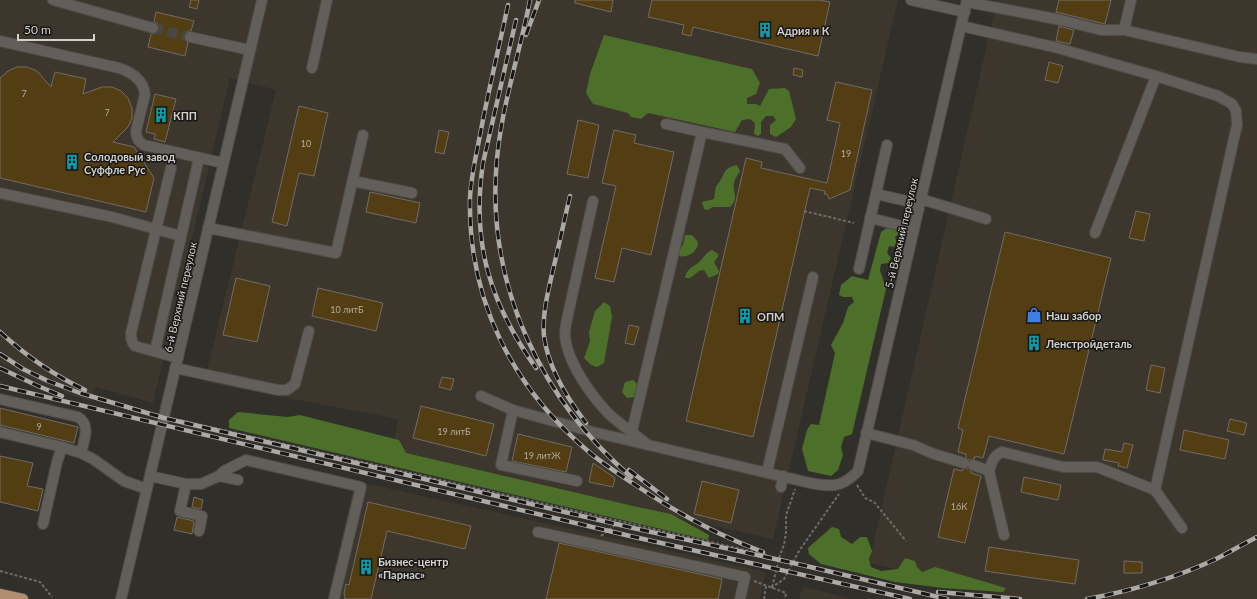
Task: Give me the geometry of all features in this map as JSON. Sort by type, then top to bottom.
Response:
[{"type":"main road","points":[[0,594],[23,599]]},
{"type":"street","points":[[53,0],[153,28]]},
{"type":"street","name":"6-й Верхний переулок","points":[[121,599],[262,0]]},
{"type":"street","points":[[312,68],[327,0]]},
{"type":"street","points":[[911,0],[965,12]]},
{"type":"street","points":[[1124,30],[1131,0]]},
{"type":"street","points":[[967,1],[1061,20],[1101,30],[1124,30],[1240,57],[1257,59]]},
{"type":"street","name":"5-й Верхний переулок","points":[[852,477],[866,433],[967,1]]},
{"type":"street","points":[[961,26],[1054,47],[1156,76],[1226,100],[1232,104],[1236,111],[1238,118],[1155,490]]},
{"type":"street","points":[[190,37],[250,50]]},
{"type":"street","points":[[0,41],[128,71],[135,76],[144,89],[145,94],[136,131],[136,136],[140,143],[224,163]]},
{"type":"street","points":[[1095,233],[1156,76]]},
{"type":"street","points":[[666,124],[786,149],[800,168]]},
{"type":"street","points":[[632,431],[702,132]]},
{"type":"street","points":[[208,228],[336,253],[363,135]]},
{"type":"street","points":[[859,269],[887,145]]},
{"type":"street","points":[[155,351],[199,158]]},
{"type":"street","points":[[171,168],[131,333],[132,343],[135,346],[178,358]]},
{"type":"street","points":[[353,181],[412,193]]},
{"type":"street","points":[[0,193],[112,217],[181,236]]},
{"type":"street","points":[[876,194],[920,202],[986,219]]},
{"type":"street","points":[[593,201],[567,319],[565,334],[567,347],[574,365],[596,398],[608,412],[650,446]]},
{"type":"street","points":[[870,218],[914,229]]},
{"type":"street","points":[[767,472],[813,277]]},
{"type":"street","points":[[175,368],[278,390],[287,390],[296,384],[309,331]]},
{"type":"street","points":[[481,396],[513,410],[593,432],[783,476],[830,486],[838,485],[852,477]]},
{"type":"street","points":[[0,399],[78,417],[85,424],[86,429],[81,453]]},
{"type":"street","points":[[513,410],[501,465],[577,482]]},
{"type":"street","points":[[0,432],[81,453],[93,459],[124,481],[147,489]]},
{"type":"street","points":[[866,433],[913,445],[934,454],[989,471]]},
{"type":"street","points":[[43,524],[57,462],[62,447]]},
{"type":"street","points":[[1004,535],[989,471],[994,458],[997,454],[1002,452],[1063,467],[1097,467],[1155,490],[1182,528]]},
{"type":"street","points":[[150,476],[186,484],[201,484],[219,476],[224,471],[246,460],[361,487],[334,599]]},
{"type":"street","points":[[219,476],[238,480]]},
{"type":"street","points":[[781,487],[783,476]]},
{"type":"street","points":[[186,484],[180,511],[202,516],[199,532]]},
{"type":"street","points":[[538,532],[745,577],[740,599]]},
{"type":"path","points":[[804,212],[854,223]]},
{"type":"path","points":[[180,420],[767,556]]},
{"type":"path","points":[[771,588],[784,580],[799,551],[852,477],[865,498],[874,502],[906,541]]},
{"type":"path","points":[[771,588],[784,546],[786,514],[797,479]]},
{"type":"path","points":[[597,545],[598,538],[619,522]]},
{"type":"path","points":[[0,571],[40,582],[52,597]]},
{"type":"path","points":[[745,577],[786,593],[785,599]]},
{"type":"path","points":[[764,599],[766,586]]},
{"type":"shaded area","points":[[0,0],[898,0],[773,539],[392,453],[398,419],[204,382],[276,90],[230,78],[153,403],[96,387],[91,402],[40,383],[0,363]]},
{"type":"shaded area","points":[[997,0],[1257,0],[1257,599],[1024,599],[869,563]]},
{"type":"shaded area","points":[[355,481],[766,572],[760,599],[327,599]]},
{"type":"shaded area","points":[[805,587],[851,599],[799,599],[801,592]]},
{"type":"green space","points":[[604,35],[752,69],[760,83],[756,94],[747,98],[747,104],[756,104],[760,106],[769,89],[785,88],[789,91],[796,119],[791,127],[776,137],[770,134],[770,125],[776,120],[773,116],[766,116],[761,122],[761,134],[758,136],[754,134],[755,123],[750,119],[742,120],[735,132],[648,113],[641,119],[631,117],[628,113],[593,104],[586,93],[590,74]]},
{"type":"green space","points":[[737,165],[740,171],[734,182],[735,201],[733,204],[730,207],[713,207],[707,210],[704,209],[702,202],[714,199],[716,186],[728,168]]},
{"type":"green space","points":[[888,227],[897,229],[899,234],[895,237],[897,243],[894,247],[889,246],[887,253],[891,258],[888,263],[881,264],[880,270],[886,289],[852,434],[844,437],[841,447],[843,455],[838,470],[831,476],[808,471],[802,449],[807,430],[811,424],[819,425],[835,353],[831,345],[843,323],[848,307],[854,302],[852,297],[843,297],[839,295],[841,285],[852,276],[868,280],[881,232]]},
{"type":"green space","points":[[685,235],[692,235],[698,242],[698,246],[692,254],[679,256],[678,251],[683,245]]},
{"type":"green space","points":[[712,250],[718,254],[718,257],[714,262],[719,271],[718,274],[709,278],[704,270],[699,271],[690,278],[685,278],[690,269]]},
{"type":"green space","points":[[604,302],[610,306],[612,317],[604,363],[597,367],[591,365],[584,358],[590,341],[589,332],[595,311]]},
{"type":"green space","points":[[633,380],[638,385],[635,397],[627,398],[622,392],[625,382]]},
{"type":"green space","points":[[238,412],[287,417],[300,415],[399,440],[406,453],[671,514],[709,535],[708,540],[229,428],[229,420]]},
{"type":"green space","points":[[832,527],[839,529],[841,537],[852,544],[860,537],[867,537],[872,551],[869,559],[871,567],[881,571],[898,569],[905,558],[915,561],[917,567],[922,572],[935,567],[1006,588],[1003,592],[943,588],[895,582],[821,564],[809,554],[808,548]]},
{"type":"building","points":[[191,0],[199,0],[197,9],[189,7]]},
{"type":"building","points":[[575,0],[613,0],[611,12],[575,3]]},
{"type":"building","name":"Адрия и К","points":[[652,0],[819,0],[830,2],[818,56],[693,27],[691,36],[682,34],[684,25],[648,17]]},
{"type":"building","points":[[1059,0],[1111,0],[1105,24],[1056,12]]},
{"type":"building","points":[[156,12],[194,21],[191,31],[188,31],[184,35],[184,39],[188,43],[185,56],[148,47],[151,34],[157,33],[159,29],[158,24],[154,22]]},
{"type":"building","points":[[1059,26],[1074,30],[1070,44],[1056,41]]},
{"type":"building","points":[[1049,62],[1063,66],[1058,83],[1045,80]]},
{"type":"building","points":[[17,67],[27,67],[37,71],[51,87],[55,72],[86,79],[83,94],[102,87],[112,87],[121,91],[128,98],[132,108],[132,118],[128,127],[113,142],[134,147],[154,178],[146,212],[0,178],[0,78],[8,71]]},
{"type":"building","points":[[794,68],[803,70],[802,77],[793,75]]},
{"type":"building","name":"ОПМ","points":[[836,82],[872,90],[850,190],[829,199],[827,194],[824,194],[825,191],[810,188],[753,437],[686,421],[746,158],[762,162],[761,168],[827,183],[840,123],[827,120]]},
{"type":"building","name":"КПП","points":[[155,94],[176,99],[165,142],[154,139],[155,134],[146,132]]},
{"type":"building","points":[[299,106],[328,113],[314,176],[299,173],[287,226],[272,222]]},
{"type":"building","points":[[578,120],[599,125],[588,178],[567,174]]},
{"type":"building","points":[[439,130],[449,132],[444,154],[435,152]]},
{"type":"building","points":[[614,130],[636,135],[634,143],[674,152],[651,255],[622,248],[614,282],[595,278],[616,186],[602,183]]},
{"type":"building","points":[[370,192],[420,203],[416,223],[366,212]]},
{"type":"building","points":[[1136,211],[1150,214],[1144,241],[1129,238]]},
{"type":"building","name":"Ленстройдеталь","points":[[1005,232],[1111,258],[1064,454],[989,436],[983,458],[975,456],[974,459],[969,460],[966,457],[966,454],[958,452],[963,430],[958,428]]},
{"type":"building","points":[[236,278],[270,286],[257,342],[223,335]]},
{"type":"building","points":[[318,288],[383,303],[376,331],[312,316]]},
{"type":"building","points":[[629,325],[639,327],[634,345],[625,343]]},
{"type":"building","points":[[1151,365],[1165,368],[1160,393],[1146,390]]},
{"type":"building","points":[[442,377],[454,379],[451,390],[439,387]]},
{"type":"building","points":[[421,406],[494,424],[486,456],[413,438]]},
{"type":"building","points":[[0,408],[78,427],[74,443],[0,425]]},
{"type":"building","points":[[1230,419],[1247,423],[1244,435],[1227,431]]},
{"type":"building","points":[[1184,430],[1229,440],[1225,459],[1180,450]]},
{"type":"building","points":[[518,434],[572,447],[566,472],[512,461]]},
{"type":"building","points":[[1124,443],[1133,445],[1127,468],[1118,466],[1119,463],[1103,460],[1105,449],[1122,452]]},
{"type":"building","points":[[0,456],[33,463],[27,486],[43,489],[38,511],[0,502]]},
{"type":"building","points":[[593,463],[615,478],[613,487],[589,482]]},
{"type":"building","points":[[968,468],[971,473],[981,476],[965,543],[938,537],[954,469],[962,471],[963,469]]},
{"type":"building","points":[[1024,477],[1061,485],[1058,500],[1021,492]]},
{"type":"building","points":[[702,481],[739,490],[731,523],[694,514]]},
{"type":"building","points":[[194,497],[203,500],[201,509],[192,507]]},
{"type":"building","name":"Бизнес-центр «Парнас»","points":[[368,502],[471,526],[465,549],[387,531],[371,599],[345,599],[344,593],[346,584],[349,585]]},
{"type":"building","points":[[177,517],[194,521],[192,534],[174,530]]},
{"type":"building","points":[[559,543],[722,579],[718,599],[546,599]]},
{"type":"building","points":[[989,547],[1079,560],[1075,584],[985,571]]},
{"type":"building","points":[[1124,561],[1142,562],[1142,573],[1124,573]]},
{"type":"tunnel","points":[[153,28],[190,37]]},
{"type":"railway","points":[[530,0],[505,107],[498,150],[496,172],[496,216],[502,259],[512,300],[528,340],[548,378],[572,414],[600,447],[631,477]]},
{"type":"railway","points":[[526,35],[539,0]]},
{"type":"railway","points":[[508,5],[487,99],[476,155],[470,198],[471,236],[477,272],[486,306],[500,339],[517,370],[538,399],[562,427],[589,452],[611,469],[681,513],[729,538],[763,552]]},
{"type":"railway","points":[[516,20],[483,163],[480,192],[480,220],[482,246],[496,296],[520,344],[536,368]]},
{"type":"railway","points":[[570,196],[549,286],[544,320],[544,336],[546,348],[559,382],[586,423]]},
{"type":"railway","points":[[0,332],[40,364],[85,390]]},
{"type":"railway","points":[[0,354],[23,369],[48,381],[80,393],[164,418],[633,528],[789,562],[947,599]]},
{"type":"railway","points":[[0,368],[62,396]]},
{"type":"railway","points":[[0,386],[630,536],[910,599]]},
{"type":"railway","points":[[629,470],[667,499]]},
{"type":"railway","points":[[1087,599],[1136,588],[1169,578],[1216,559],[1257,537]]},
{"type":"railway","points":[[938,592],[1020,599]]},
{"type":"place","name":"Адрия и К","points":[[765,30]]},
{"type":"place","name":"КПП","points":[[161,115]]},
{"type":"place","name":"Солодовый завод Суффле Рус","points":[[72,162]]},
{"type":"place","name":"Наш забор","points":[[1034,315]]},
{"type":"place","name":"ОПМ","points":[[745,316]]},
{"type":"place","name":"Ленстройдеталь","points":[[1034,343]]},
{"type":"place","name":"Бизнес-центр «Парнас»","points":[[366,567]]}]
